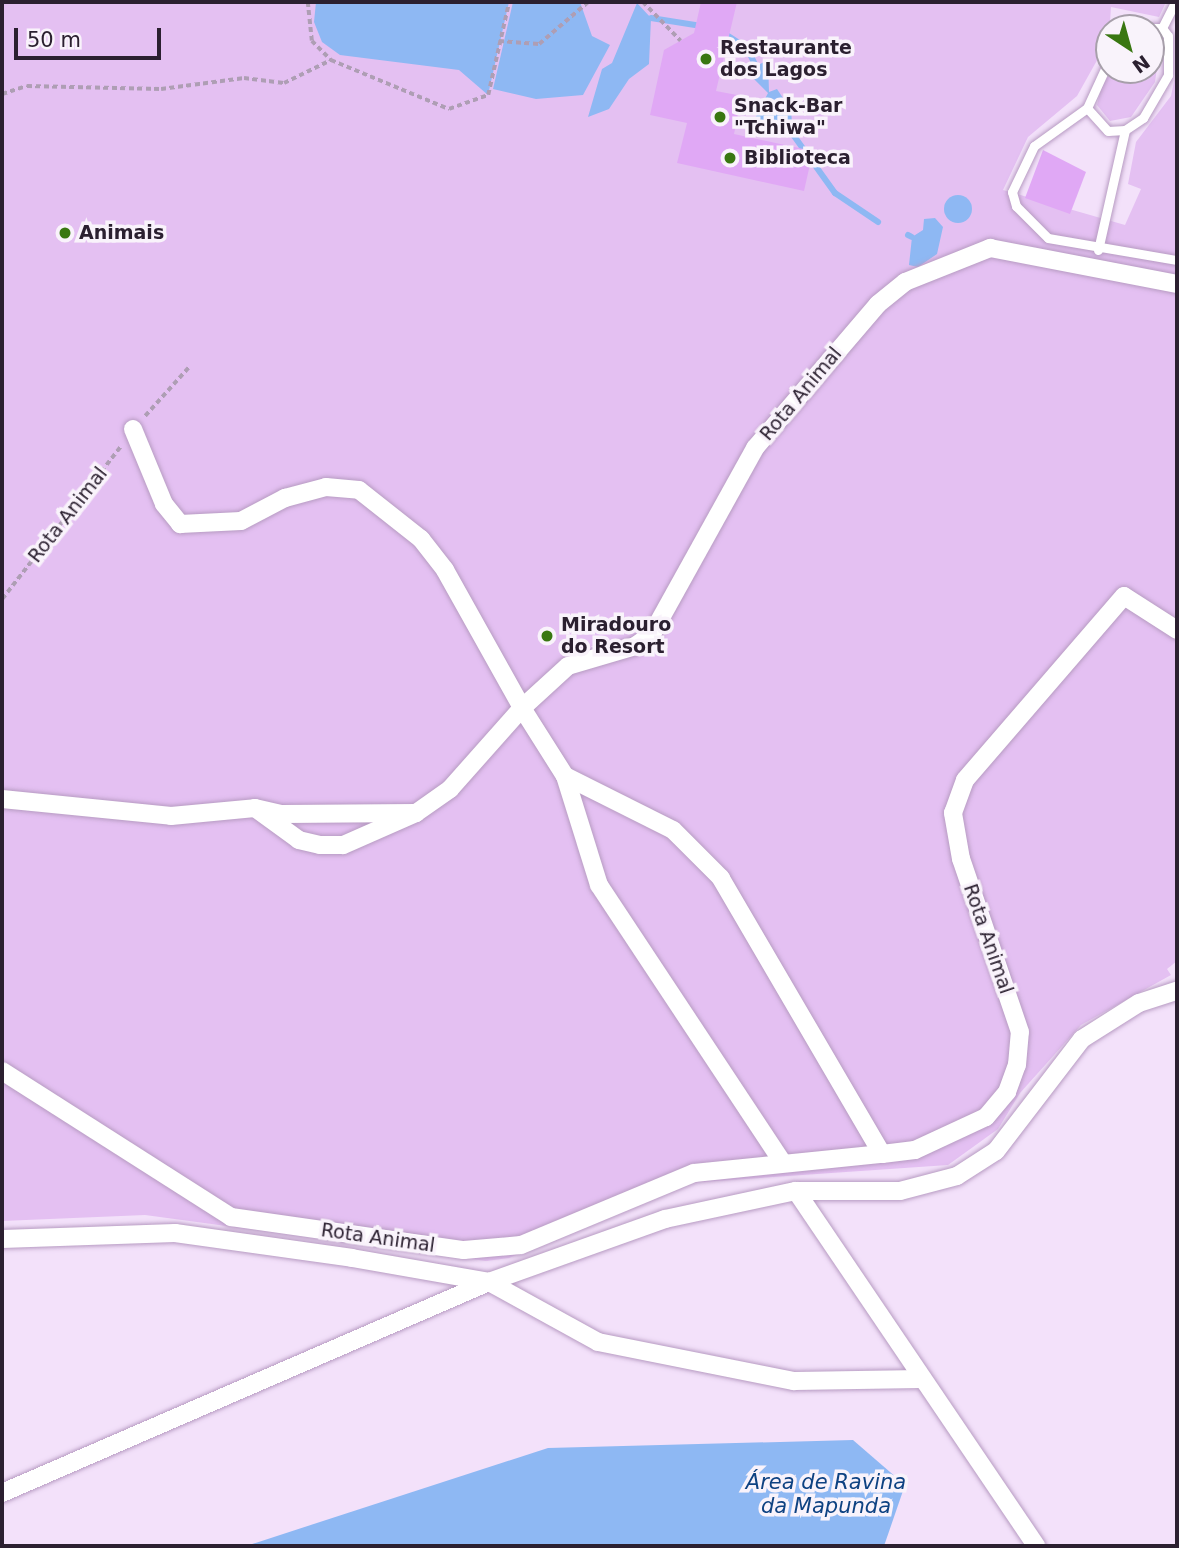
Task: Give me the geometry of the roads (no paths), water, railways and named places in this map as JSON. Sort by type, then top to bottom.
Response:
[{"type":"street","name":"Rota Animal","points":[[255,808],[299,840],[320,845],[343,845],[416,813],[450,789],[522,708],[568,666],[635,646],[652,634],[755,448],[878,304],[905,282],[990,248],[1177,284]]},
{"type":"street","points":[[133,429],[163,504],[180,524],[241,522],[285,498],[326,487],[359,490],[421,539],[445,570],[522,708],[565,776],[599,885],[782,1162]]},
{"type":"street","name":"Rota Animal","points":[[2,1071],[231,1217],[464,1250],[521,1245],[694,1172],[782,1162],[838,1162],[915,1150],[986,1117],[1007,1092],[1017,1065],[1020,1032],[961,859],[953,813],[965,780],[1124,596],[1177,630]]},
{"type":"street","points":[[565,776],[673,830],[721,878],[881,1154]]},
{"type":"street","points":[[2,799],[171,816],[255,808],[282,814],[416,813]]},
{"type":"street","points":[[2,1493],[122,1446],[489,1282],[665,1219],[796,1191],[900,1191],[957,1176],[996,1151],[1041,1085],[1082,1039],[1139,1003],[1177,991]]},
{"type":"street","points":[[796,1191],[920,1379],[1036,1546]]},
{"type":"street","points":[[2,1238],[175,1233],[489,1282],[598,1342],[794,1381],[920,1379]]},
{"type":"lane","points":[[1165,22],[1175,2]]},
{"type":"lane","points":[[1165,36],[1171,51],[1165,80]]},
{"type":"lane","points":[[1098,84],[1087,108],[1034,146],[1012,192],[1030,226],[1048,238],[1098,250],[1177,260]]},
{"type":"lane","points":[[1087,108],[1108,131],[1125,130],[1143,118],[1163,84]]},
{"type":"lane","points":[[1098,250],[1125,130]]},
{"type":"water","points":[[316,2],[509,2],[488,95],[459,70],[340,55],[322,42],[314,22]]},
{"type":"water","points":[[513,2],[580,2],[592,36],[610,45],[583,95],[536,99],[493,89]]},
{"type":"water","points":[[637,3],[651,18],[649,64],[629,79],[609,109],[588,117],[602,69],[612,63]]},
{"type":"water","points":[[768,60],[769,92],[777,89],[791,110],[793,136],[772,125],[746,136],[768,93],[754,79],[737,76]]},
{"type":"water","points":[[958,195],[968,199],[972,209],[968,219],[958,223],[948,219],[944,209],[948,199]]},
{"type":"water","points":[[935,218],[943,227],[937,254],[918,267],[909,265],[912,237],[923,230],[924,219]]},
{"type":"water","name":"Área de Ravina da Mapunda","points":[[853,1440],[905,1485],[884,1546],[246,1546],[548,1448]]},
{"type":"waterway","points":[[651,18],[701,26]]},
{"type":"waterway","points":[[722,32],[747,48],[759,73]]},
{"type":"waterway","points":[[789,129],[835,193],[878,222]]},
{"type":"waterway","points":[[908,235],[912,237]]},
{"type":"place","name":"Restaurante dos Lagos","points":[[706,59]]},
{"type":"place","name":"Snack-Bar \"Tchiwa\"","points":[[720,117]]},
{"type":"place","name":"Biblioteca","points":[[730,158]]},
{"type":"place","name":"Animais","points":[[65,233]]},
{"type":"place","name":"Miradouro do Resort","points":[[547,636]]}]
